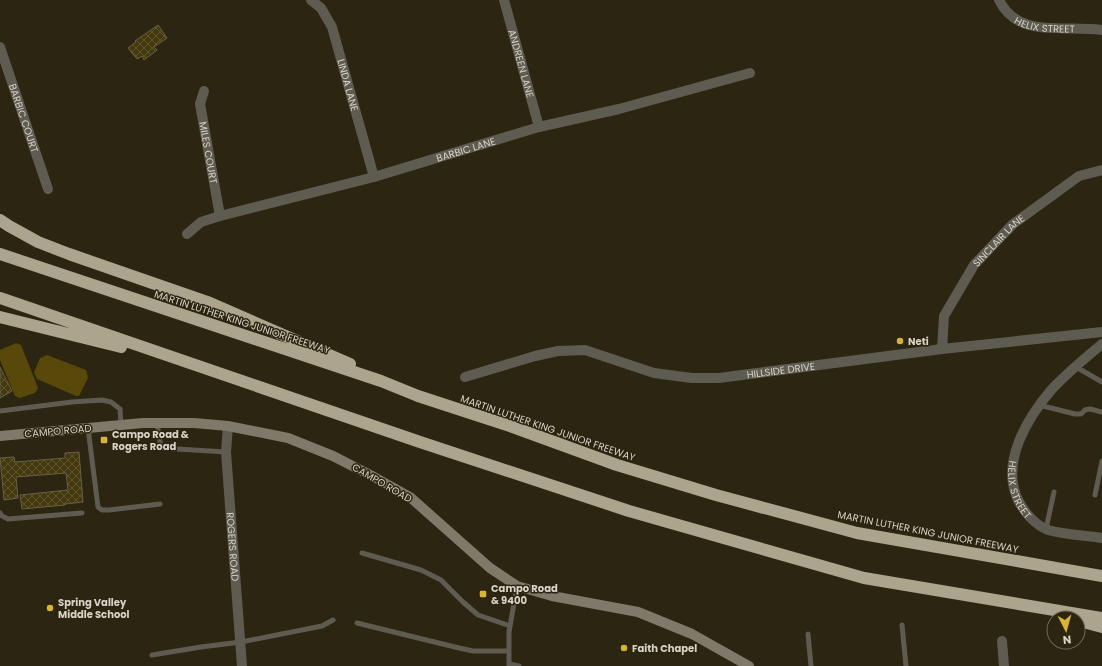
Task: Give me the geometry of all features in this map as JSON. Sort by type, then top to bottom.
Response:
[{"type":"highway","points":[[0,220],[38,242],[210,303],[358,367],[418,396]]},
{"type":"highway","name":"MARTIN LUTHER KING JUNIOR FREEWAY","points":[[0,254],[381,381],[418,396],[510,426],[617,465],[716,496],[857,533],[1102,576]]},
{"type":"highway","points":[[0,298],[420,442],[629,511],[864,578],[1102,618]]},
{"type":"highway","points":[[0,317],[123,347],[169,356]]},
{"type":"highway","points":[[1058,569],[1102,570]]},
{"type":"highway","points":[[1029,606],[1046,611]]},
{"type":"highway","points":[[1086,622],[1102,627]]},
{"type":"main road","name":"CAMPO ROAD","points":[[0,436],[121,425],[194,423],[228,426],[288,438],[333,456],[410,497],[490,568],[517,586],[552,596],[638,612],[692,634],[749,666]]},
{"type":"street","name":"LINDA LANE","points":[[310,0],[321,8],[332,27],[374,177]]},
{"type":"street","name":"ANDREEN LANE","points":[[504,0],[539,128]]},
{"type":"street","name":"HELIX STREET","points":[[999,0],[1011,17],[1023,24],[1030,26],[1102,30]]},
{"type":"street","name":"BARBIC COURT","points":[[0,47],[48,189]]},
{"type":"street","name":"BARBIC LANE","points":[[187,234],[201,222],[220,216],[374,177],[539,128],[619,109],[750,73]]},
{"type":"street","name":"MILES COURT","points":[[204,91],[200,104],[220,216]]},
{"type":"street","name":"SINCLAIR LANE","points":[[942,349],[944,316],[974,265],[1013,224],[1079,176],[1102,170]]},
{"type":"street","name":"HILLSIDE DRIVE","points":[[465,377],[535,356],[565,351],[585,350],[654,372],[692,378],[719,378],[942,349],[1102,332]]},
{"type":"street","name":"HELIX STREET","points":[[1102,344],[1053,388],[1039,405],[1022,434],[1014,457],[1012,473],[1017,498],[1026,513],[1039,525],[1046,529],[1062,533],[1102,538]]},
{"type":"street","name":"ROGERS ROAD","points":[[228,426],[226,452],[242,666]]},
{"type":"street","points":[[1002,641],[1004,666]]},
{"type":"lane","points":[[1076,367],[1102,382]]},
{"type":"lane","points":[[0,411],[72,402],[102,400],[111,402],[120,409],[121,425]]},
{"type":"lane","points":[[1039,405],[1075,414],[1082,414],[1085,410],[1090,409],[1102,412]]},
{"type":"lane","points":[[157,423],[162,448],[226,452]]},
{"type":"lane","points":[[88,428],[98,507],[102,510],[109,510],[160,504]]},
{"type":"lane","points":[[1095,495],[1102,461]]},
{"type":"lane","points":[[1046,529],[1054,492]]},
{"type":"lane","points":[[0,513],[8,519],[82,513]]},
{"type":"lane","points":[[362,553],[421,570],[441,580],[478,615],[510,626]]},
{"type":"lane","points":[[517,586],[510,626],[508,651],[509,665],[519,666]]},
{"type":"lane","points":[[152,655],[241,642],[322,626],[333,620]]},
{"type":"lane","points":[[357,623],[473,651],[508,651]]},
{"type":"lane","points":[[902,625],[906,666]]},
{"type":"lane","points":[[808,634],[811,666]]},
{"type":"shaded area","points":[[16,343],[21,345],[38,388],[35,393],[20,398],[15,396],[0,360],[0,350]]},
{"type":"shaded area","points":[[47,355],[86,370],[88,378],[79,396],[37,379],[34,372],[40,358]]},
{"type":"building","points":[[158,25],[167,38],[154,47],[157,50],[144,60],[142,56],[137,59],[128,48],[136,42],[135,41]]},
{"type":"building","points":[[0,367],[12,391],[0,398]]},
{"type":"building","points":[[79,452],[83,502],[22,509],[20,495],[68,490],[66,473],[16,477],[18,498],[4,500],[0,458],[14,457],[15,462],[65,458],[65,453]]},
{"type":"place","name":"Neti","points":[[900,341]]},
{"type":"place","name":"Campo Road & Rogers Road","points":[[104,440]]},
{"type":"place","name":"Campo Road & 9400","points":[[483,594]]},
{"type":"place","name":"Spring Valley Middle School","points":[[50,608]]},
{"type":"place","name":"Faith Chapel","points":[[624,648]]}]
